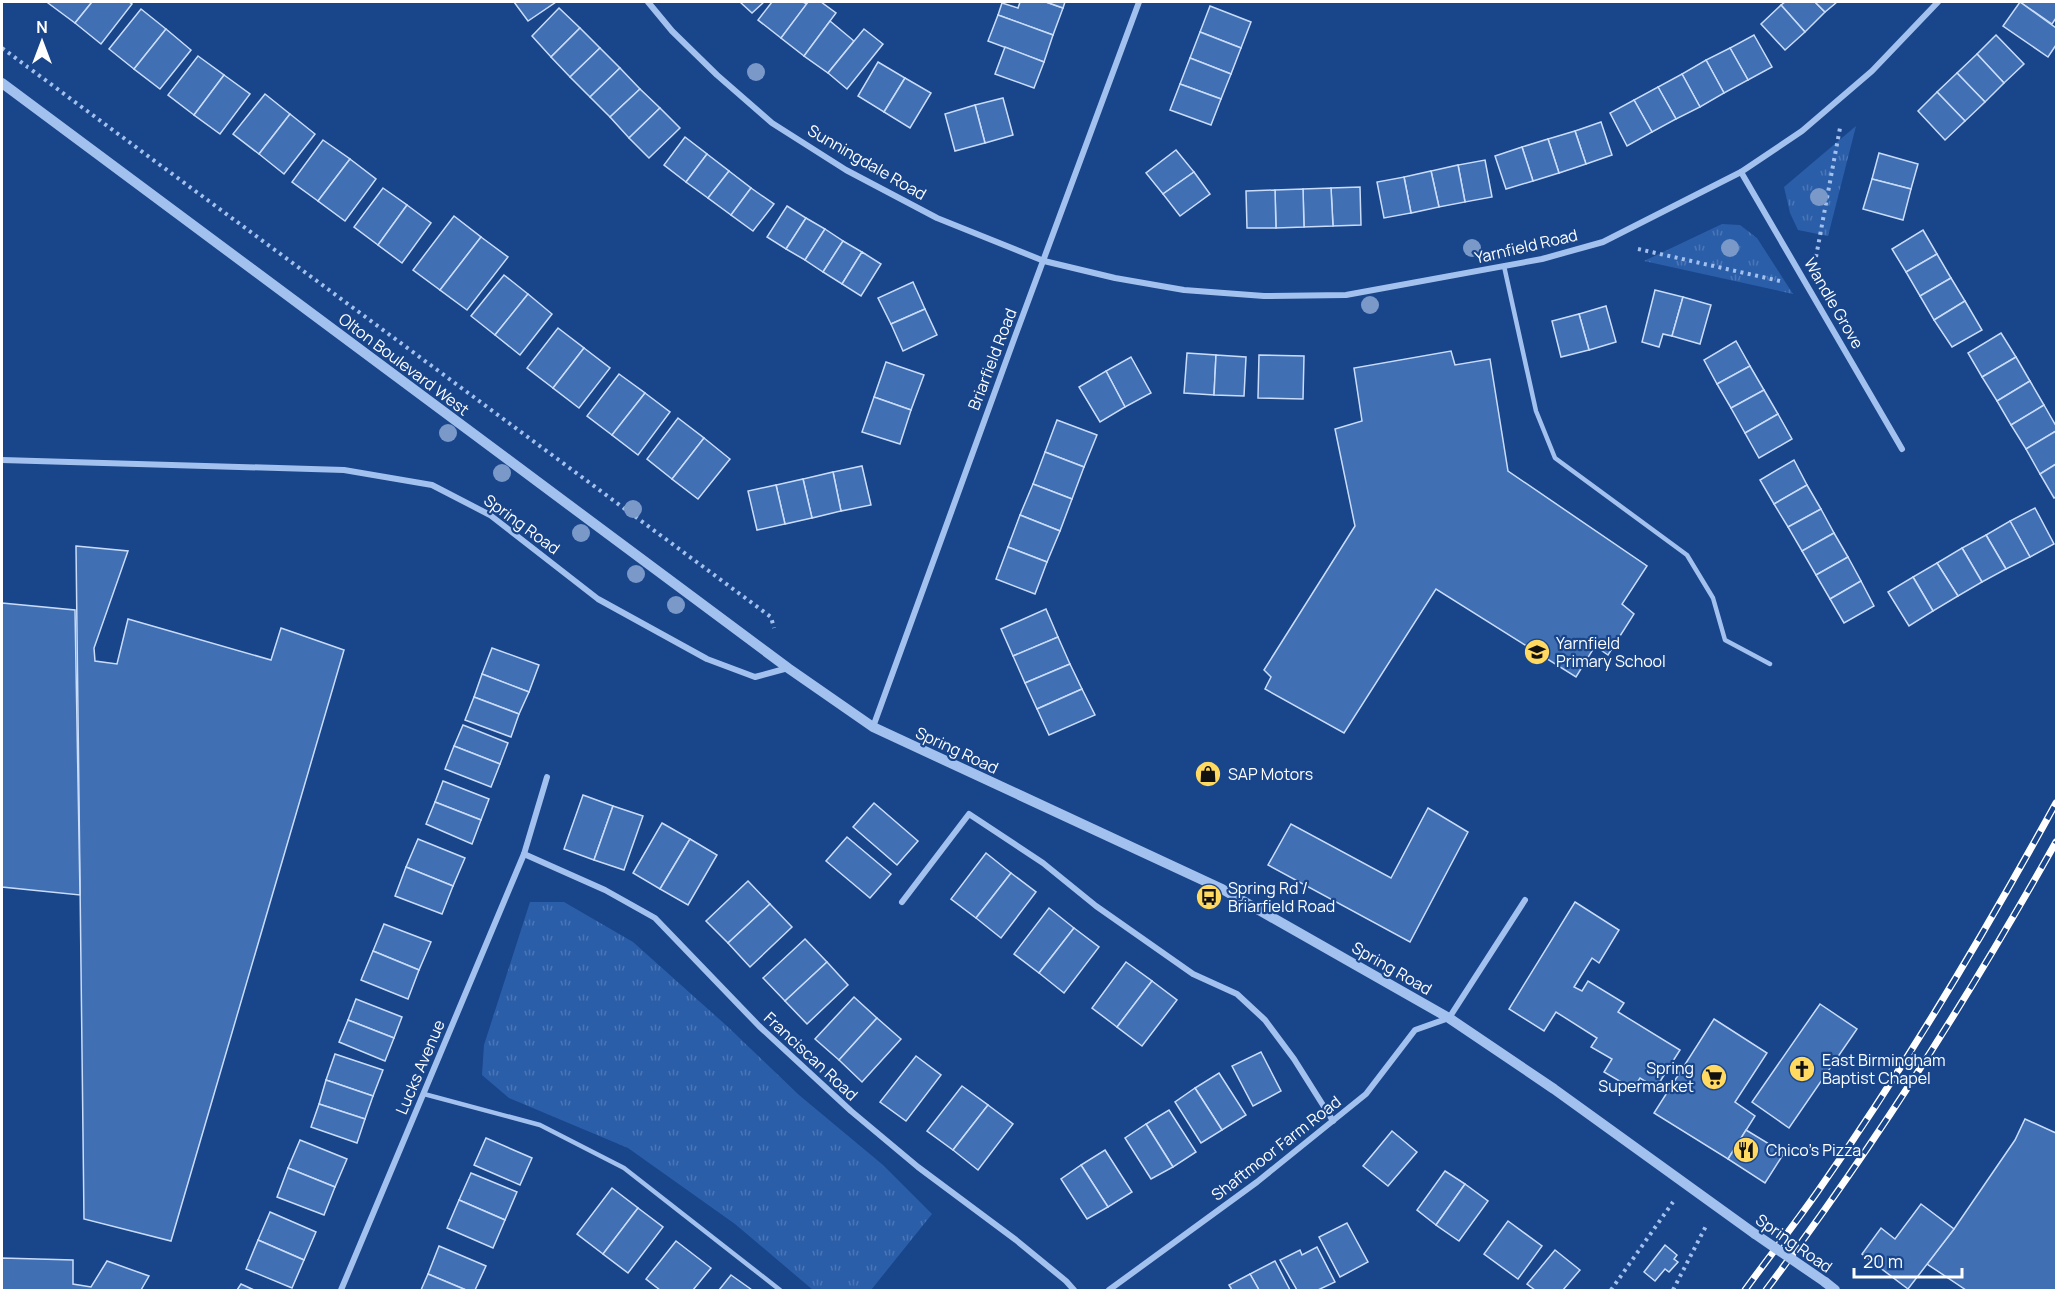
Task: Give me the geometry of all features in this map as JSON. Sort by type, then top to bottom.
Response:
[{"type":"street","name":"Sunningdale Road","points":[[648,2],[672,31],[717,75],[772,123],[846,170],[937,218],[1044,261]]},
{"type":"street","name":"Briarfield Road","points":[[873,727],[988,406],[1139,2]]},
{"type":"street","name":"Yarnfield Road","points":[[1044,261],[1115,278],[1184,290],[1264,296],[1346,295],[1542,259],[1602,242],[1741,172],[1802,131],[1872,71],[1938,2]]},
{"type":"street","name":"Olton Boulevard West","points":[[2,83],[788,668]]},
{"type":"street","name":"Wandle Grove","points":[[1741,172],[1902,449]]},
{"type":"street","name":"Spring Road","points":[[2,460],[344,470],[432,485],[490,515],[598,599],[707,659],[754,677],[788,668],[873,727],[1222,889],[1449,1018],[1554,1089],[1715,1207],[1835,1290]]},
{"type":"street","name":"Lucks Avenue","points":[[341,1290],[524,854],[547,777]]},
{"type":"street","points":[[902,902],[969,814],[1043,864],[1157,950],[1193,974],[1237,994],[1265,1020],[1277,1035],[1333,1121]]},
{"type":"street","name":"Franciscan Road","points":[[524,854],[605,891],[655,918],[759,1026],[851,1111],[918,1167],[1025,1247],[1074,1290]]},
{"type":"street","points":[[1449,1018],[1525,900]]},
{"type":"street","name":"Shaftmoor Farm Road","points":[[1109,1290],[1257,1182],[1366,1094],[1415,1030],[1449,1018]]},
{"type":"lane","points":[[1504,266],[1536,411],[1555,458],[1687,555],[1713,598],[1725,640],[1770,664]]},
{"type":"lane","points":[[424,1094],[540,1125],[624,1168],[780,1290]]},
{"type":"path","points":[[2,48],[771,617],[788,668]]},
{"type":"path","points":[[1611,1290],[1685,1185]]},
{"type":"path","points":[[1673,1290],[1715,1207]]},
{"type":"green space","points":[[1856,126],[1828,236],[1798,230],[1790,213],[1784,187]]},
{"type":"green space","points":[[1722,224],[1740,225],[1757,238],[1793,294],[1644,261]]},
{"type":"green space","points":[[530,902],[564,902],[633,942],[728,1027],[799,1095],[883,1165],[932,1214],[871,1290],[813,1290],[735,1224],[628,1148],[509,1098],[482,1075],[484,1045]]},
{"type":"building","points":[[49,2],[92,2],[75,23]]},
{"type":"building","points":[[92,2],[129,2],[132,4],[101,44],[75,23]]},
{"type":"building","points":[[514,2],[556,2],[528,21]]},
{"type":"building","points":[[740,2],[764,2],[752,13]]},
{"type":"building","points":[[772,2],[807,4],[781,38],[758,20]]},
{"type":"building","points":[[808,2],[821,2],[836,13],[804,56],[781,38]]},
{"type":"building","points":[[1020,2],[1046,2],[1063,8],[1053,35],[998,15],[1002,3],[1018,8]]},
{"type":"building","points":[[1046,2],[1065,2],[1063,8]]},
{"type":"building","points":[[1785,2],[1815,2],[1825,12],[1805,32],[1781,5]]},
{"type":"building","points":[[1815,2],[1837,2],[1825,12]]},
{"type":"building","points":[[2020,2],[2056,2],[2056,18],[2052,24]]},
{"type":"building","points":[[2020,2],[2056,28],[2056,45],[2048,57],[2003,26]]},
{"type":"building","points":[[1781,5],[1805,32],[1785,50],[1761,24]]},
{"type":"building","points":[[1210,6],[1251,22],[1241,48],[1200,32]]},
{"type":"building","points":[[559,8],[580,28],[551,57],[532,36]]},
{"type":"building","points":[[141,9],[166,29],[134,69],[109,49]]},
{"type":"building","points":[[998,15],[1053,35],[1044,62],[988,41]]},
{"type":"building","points":[[830,21],[854,41],[828,73],[804,56]]},
{"type":"building","points":[[580,28],[600,48],[570,77],[551,57]]},
{"type":"building","points":[[166,29],[191,50],[160,89],[134,69]]},
{"type":"building","points":[[864,29],[883,44],[847,89],[828,73]]},
{"type":"building","points":[[1200,32],[1241,48],[1231,74],[1190,58]]},
{"type":"building","points":[[1754,35],[1772,67],[1748,80],[1730,48]]},
{"type":"building","points":[[1996,35],[2024,64],[2004,83],[1977,54]]},
{"type":"building","points":[[1005,47],[1044,62],[1034,88],[995,74]]},
{"type":"building","points":[[600,48],[620,68],[590,97],[570,77]]},
{"type":"building","points":[[1730,48],[1748,80],[1724,93],[1706,60]]},
{"type":"building","points":[[1977,54],[2004,83],[1985,102],[1957,73]]},
{"type":"building","points":[[198,56],[224,75],[194,115],[168,95]]},
{"type":"building","points":[[1190,58],[1231,74],[1221,99],[1180,84]]},
{"type":"building","points":[[1706,60],[1724,93],[1700,107],[1682,74]]},
{"type":"building","points":[[878,62],[905,78],[884,112],[858,96]]},
{"type":"building","points":[[620,68],[640,89],[610,117],[590,97]]},
{"type":"building","points":[[1957,73],[1985,102],[1965,121],[1937,92]]},
{"type":"building","points":[[1682,74],[1700,107],[1676,119],[1658,87]]},
{"type":"building","points":[[224,75],[250,94],[220,134],[194,115]]},
{"type":"building","points":[[905,78],[931,93],[910,128],[884,112]]},
{"type":"building","points":[[1180,84],[1221,99],[1211,125],[1170,110]]},
{"type":"building","points":[[1658,87],[1676,119],[1652,132],[1634,100]]},
{"type":"building","points":[[640,89],[660,108],[629,138],[610,117]]},
{"type":"building","points":[[1937,92],[1965,121],[1945,140],[1918,111]]},
{"type":"building","points":[[265,94],[290,114],[259,154],[233,134]]},
{"type":"building","points":[[1003,98],[1013,135],[985,143],[975,105]]},
{"type":"building","points":[[1634,100],[1652,132],[1627,146],[1610,113]]},
{"type":"building","points":[[975,105],[985,143],[955,151],[945,114]]},
{"type":"building","points":[[660,108],[680,128],[649,158],[629,138]]},
{"type":"building","points":[[290,114],[315,134],[284,174],[259,154]]},
{"type":"building","points":[[1601,122],[1612,155],[1586,164],[1575,131]]},
{"type":"building","points":[[1575,131],[1586,164],[1559,173],[1548,139]]},
{"type":"building","points":[[685,137],[707,154],[686,182],[664,165]]},
{"type":"building","points":[[1548,139],[1559,173],[1533,181],[1522,147]]},
{"type":"building","points":[[323,140],[350,159],[318,201],[292,182]]},
{"type":"building","points":[[1522,147],[1533,181],[1506,189],[1495,156]]},
{"type":"building","points":[[1176,150],[1194,172],[1163,194],[1146,173]]},
{"type":"building","points":[[1879,153],[1918,164],[1911,189],[1872,179]]},
{"type":"building","points":[[707,154],[729,171],[708,198],[686,182]]},
{"type":"building","points":[[350,159],[376,179],[345,221],[318,201]]},
{"type":"building","points":[[1485,160],[1492,197],[1465,202],[1458,165]]},
{"type":"building","points":[[1458,165],[1465,202],[1439,207],[1431,171]]},
{"type":"building","points":[[729,171],[751,188],[731,215],[708,198]]},
{"type":"building","points":[[1431,171],[1439,207],[1411,213],[1404,177]]},
{"type":"building","points":[[1194,172],[1210,194],[1180,216],[1163,194]]},
{"type":"building","points":[[1404,177],[1411,213],[1384,218],[1377,182]]},
{"type":"building","points":[[1872,179],[1911,189],[1903,220],[1863,209]]},
{"type":"building","points":[[1360,187],[1361,225],[1333,226],[1331,188]]},
{"type":"building","points":[[383,188],[407,205],[378,245],[354,227]]},
{"type":"building","points":[[751,188],[774,204],[753,231],[731,215]]},
{"type":"building","points":[[1331,188],[1333,226],[1304,227],[1303,189]]},
{"type":"building","points":[[1303,189],[1304,227],[1276,228],[1275,190]]},
{"type":"building","points":[[1275,190],[1276,228],[1247,228],[1246,191]]},
{"type":"building","points":[[407,205],[431,223],[402,263],[378,245]]},
{"type":"building","points":[[787,206],[806,218],[786,249],[767,237]]},
{"type":"building","points":[[454,216],[481,237],[440,290],[413,270]]},
{"type":"building","points":[[806,218],[825,229],[805,260],[786,249]]},
{"type":"building","points":[[825,229],[843,241],[823,272],[805,260]]},
{"type":"building","points":[[1923,230],[1937,254],[1906,272],[1892,249]]},
{"type":"building","points":[[481,237],[508,257],[467,310],[440,290]]},
{"type":"building","points":[[843,241],[862,252],[842,284],[823,272]]},
{"type":"building","points":[[862,252],[881,264],[861,296],[842,284]]},
{"type":"building","points":[[1937,254],[1951,278],[1920,296],[1906,272]]},
{"type":"building","points":[[504,275],[528,294],[495,335],[471,316]]},
{"type":"building","points":[[1951,278],[1965,301],[1934,320],[1920,296]]},
{"type":"building","points":[[913,282],[925,309],[891,324],[878,298]]},
{"type":"building","points":[[1655,290],[1683,297],[1672,336],[1663,334],[1659,347],[1642,342]]},
{"type":"building","points":[[528,294],[552,314],[520,355],[495,335]]},
{"type":"building","points":[[1683,297],[1711,305],[1700,344],[1672,336]]},
{"type":"building","points":[[1965,301],[1982,330],[1952,347],[1934,320]]},
{"type":"building","points":[[1606,306],[1616,342],[1589,350],[1579,314]]},
{"type":"building","points":[[925,309],[937,335],[903,351],[891,324]]},
{"type":"building","points":[[1579,314],[1589,350],[1561,357],[1552,321]]},
{"type":"building","points":[[558,328],[584,348],[553,388],[527,368]]},
{"type":"building","points":[[2001,333],[2016,357],[1982,377],[1968,353]]},
{"type":"building","points":[[1736,341],[1750,366],[1717,384],[1704,360]]},
{"type":"building","points":[[584,348],[610,368],[579,408],[553,388]]},
{"type":"building","points":[[1451,351],[1455,365],[1490,359],[1508,471],[1647,566],[1622,604],[1634,614],[1608,655],[1595,646],[1576,677],[1436,589],[1344,733],[1265,689],[1271,677],[1264,670],[1355,526],[1335,429],[1362,421],[1354,368]]},
{"type":"building","points":[[1187,353],[1216,355],[1214,395],[1184,393]]},
{"type":"building","points":[[1216,355],[1246,357],[1244,396],[1214,395]]},
{"type":"building","points":[[1259,355],[1304,356],[1303,399],[1258,398]]},
{"type":"building","points":[[1131,357],[1151,393],[1125,407],[1106,371]]},
{"type":"building","points":[[2016,357],[2030,381],[1997,401],[1982,377]]},
{"type":"building","points":[[886,362],[924,375],[911,410],[874,397]]},
{"type":"building","points":[[1750,366],[1764,390],[1731,408],[1717,384]]},
{"type":"building","points":[[1106,371],[1125,407],[1100,422],[1079,387]]},
{"type":"building","points":[[619,374],[645,393],[612,435],[587,416]]},
{"type":"building","points":[[2030,381],[2044,405],[2011,425],[1997,401]]},
{"type":"building","points":[[1764,390],[1778,414],[1745,433],[1731,408]]},
{"type":"building","points":[[645,393],[670,412],[638,455],[612,435]]},
{"type":"building","points":[[874,397],[911,410],[900,444],[862,432]]},
{"type":"building","points":[[2044,405],[2056,426],[2056,431],[2026,449],[2011,425]]},
{"type":"building","points":[[1778,414],[1792,439],[1759,458],[1745,433]]},
{"type":"building","points":[[678,418],[704,438],[672,479],[647,459]]},
{"type":"building","points":[[1057,420],[1097,435],[1084,467],[1045,452]]},
{"type":"building","points":[[2056,431],[2056,464],[2040,474],[2026,449]]},
{"type":"building","points":[[704,438],[730,459],[698,499],[672,479]]},
{"type":"building","points":[[1045,452],[1084,467],[1072,499],[1033,484]]},
{"type":"building","points":[[1794,460],[1807,485],[1774,504],[1760,480]]},
{"type":"building","points":[[2056,464],[2056,497],[2054,498],[2040,474]]},
{"type":"building","points":[[862,466],[871,505],[841,511],[833,472]]},
{"type":"building","points":[[833,472],[841,511],[812,518],[803,479]]},
{"type":"building","points":[[803,479],[812,518],[785,524],[776,485]]},
{"type":"building","points":[[1033,484],[1072,499],[1060,531],[1020,515]]},
{"type":"building","points":[[776,485],[785,524],[757,530],[748,491]]},
{"type":"building","points":[[1807,485],[1821,509],[1788,527],[1774,504]]},
{"type":"building","points":[[2035,508],[2054,544],[2030,557],[2010,521]]},
{"type":"building","points":[[1821,509],[1834,533],[1802,551],[1788,527]]},
{"type":"building","points":[[1020,515],[1060,531],[1047,562],[1008,547]]},
{"type":"building","points":[[2010,521],[2030,557],[2006,569],[1986,535]]},
{"type":"building","points":[[1834,533],[1848,557],[1816,575],[1802,551]]},
{"type":"building","points":[[1986,535],[2006,569],[1982,582],[1962,548]]},
{"type":"building","points":[[76,546],[128,551],[94,648],[95,661],[117,664],[128,619],[271,660],[281,628],[344,650],[171,1241],[84,1219]]},
{"type":"building","points":[[1008,547],[1047,562],[1035,594],[996,579]]},
{"type":"building","points":[[1962,548],[1982,582],[1958,596],[1937,563]]},
{"type":"building","points":[[1848,557],[1861,581],[1830,599],[1816,575]]},
{"type":"building","points":[[1937,563],[1958,596],[1933,611],[1913,577]]},
{"type":"building","points":[[1913,577],[1933,611],[1909,626],[1888,592]]},
{"type":"building","points":[[1861,581],[1874,606],[1844,623],[1830,599]]},
{"type":"building","points":[[2,603],[75,610],[80,895],[2,887]]},
{"type":"building","points":[[1046,609],[1058,637],[1013,656],[1001,629]]},
{"type":"building","points":[[1058,637],[1070,664],[1025,683],[1013,656]]},
{"type":"building","points":[[492,648],[539,665],[529,692],[482,674]]},
{"type":"building","points":[[1070,664],[1082,689],[1037,709],[1025,683]]},
{"type":"building","points":[[482,674],[529,692],[519,714],[474,697]]},
{"type":"building","points":[[1082,689],[1095,715],[1049,735],[1037,709]]},
{"type":"building","points":[[474,697],[519,714],[511,737],[465,720]]},
{"type":"building","points":[[463,725],[508,743],[500,764],[454,746]]},
{"type":"building","points":[[454,746],[500,764],[491,787],[445,769]]},
{"type":"building","points":[[443,781],[489,799],[481,820],[435,802]]},
{"type":"building","points":[[583,795],[613,806],[594,860],[564,849]]},
{"type":"building","points":[[435,802],[481,820],[472,844],[426,824]]},
{"type":"building","points":[[874,803],[918,841],[897,865],[853,827]]},
{"type":"building","points":[[613,806],[643,816],[624,870],[594,860]]},
{"type":"building","points":[[1428,808],[1468,832],[1410,942],[1268,865],[1291,824],[1391,878]]},
{"type":"building","points":[[662,823],[690,839],[660,889],[633,873]]},
{"type":"building","points":[[847,837],[891,874],[870,898],[826,861]]},
{"type":"building","points":[[418,839],[465,858],[453,886],[406,867]]},
{"type":"building","points":[[690,839],[717,855],[688,905],[660,889]]},
{"type":"building","points":[[986,853],[1011,873],[976,918],[951,899]]},
{"type":"building","points":[[406,867],[453,886],[442,914],[395,896]]},
{"type":"building","points":[[1011,873],[1036,892],[1001,938],[976,918]]},
{"type":"building","points":[[748,881],[770,904],[728,943],[706,921]]},
{"type":"building","points":[[1575,902],[1619,930],[1599,963],[1592,958],[1574,987],[1582,991],[1588,981],[1624,1003],[1618,1012],[1680,1050],[1656,1088],[1640,1078],[1633,1089],[1604,1072],[1612,1059],[1591,1047],[1597,1038],[1556,1012],[1544,1031],[1509,1009]]},
{"type":"building","points":[[770,904],[792,927],[750,967],[728,943]]},
{"type":"building","points":[[1049,908],[1074,928],[1039,973],[1014,954]]},
{"type":"building","points":[[384,924],[431,942],[419,970],[373,951]]},
{"type":"building","points":[[1074,928],[1099,947],[1064,993],[1039,973]]},
{"type":"building","points":[[805,939],[827,962],[785,1001],[763,978]]},
{"type":"building","points":[[373,951],[419,970],[408,999],[361,980]]},
{"type":"building","points":[[827,962],[848,985],[807,1024],[785,1001]]},
{"type":"building","points":[[1126,962],[1152,981],[1117,1027],[1092,1008]]},
{"type":"building","points":[[1152,981],[1177,1000],[1142,1046],[1117,1027]]},
{"type":"building","points":[[854,997],[877,1018],[839,1060],[815,1039]]},
{"type":"building","points":[[356,999],[402,1017],[394,1038],[348,1020]]},
{"type":"building","name":"East Birmingham Baptist Chapel","points":[[1820,1004],[1857,1029],[1789,1128],[1752,1102]]},
{"type":"building","points":[[877,1018],[901,1039],[862,1082],[839,1060]]},
{"type":"building","name":"Spring Supermarket","points":[[1714,1019],[1767,1053],[1735,1102],[1755,1116],[1728,1159],[1654,1113]]},
{"type":"building","points":[[348,1020],[394,1038],[385,1061],[339,1042]]},
{"type":"building","points":[[1261,1052],[1281,1091],[1253,1106],[1232,1066]]},
{"type":"building","points":[[335,1054],[383,1070],[373,1096],[326,1080]]},
{"type":"building","points":[[916,1056],[941,1075],[906,1121],[880,1102]]},
{"type":"building","points":[[1219,1073],[1246,1115],[1222,1130],[1195,1088]]},
{"type":"building","points":[[326,1080],[373,1096],[365,1119],[319,1104]]},
{"type":"building","points":[[962,1086],[988,1105],[953,1150],[927,1131]]},
{"type":"building","points":[[1195,1088],[1222,1130],[1201,1143],[1175,1102]]},
{"type":"building","points":[[319,1104],[365,1119],[357,1143],[311,1127]]},
{"type":"building","points":[[988,1105],[1013,1124],[978,1170],[953,1150]]},
{"type":"building","points":[[1169,1110],[1196,1152],[1173,1167],[1146,1124]]},
{"type":"building","points":[[2025,1119],[2056,1133],[2056,1290],[1966,1290],[1927,1264],[2015,1140]]},
{"type":"building","points":[[1146,1124],[1173,1167],[1151,1179],[1125,1138]]},
{"type":"building","points":[[1746,1130],[1784,1153],[1765,1183],[1728,1159]]},
{"type":"building","points":[[1392,1131],[1417,1152],[1388,1186],[1363,1166]]},
{"type":"building","points":[[486,1138],[532,1158],[520,1185],[474,1165]]},
{"type":"building","points":[[300,1140],[347,1159],[335,1187],[288,1168]]},
{"type":"building","points":[[1105,1150],[1132,1192],[1108,1207],[1081,1165]]},
{"type":"building","points":[[1081,1165],[1108,1207],[1087,1219],[1061,1179]]},
{"type":"building","points":[[288,1168],[335,1187],[324,1215],[277,1197]]},
{"type":"building","points":[[1445,1171],[1465,1184],[1436,1225],[1417,1210]]},
{"type":"building","points":[[471,1173],[517,1192],[505,1220],[459,1200]]},
{"type":"building","points":[[1465,1184],[1488,1201],[1459,1241],[1436,1225]]},
{"type":"building","points":[[612,1188],[638,1208],[603,1254],[577,1234]]},
{"type":"building","points":[[459,1200],[505,1220],[493,1248],[447,1228]]},
{"type":"building","points":[[1921,1204],[1954,1229],[1908,1289],[1862,1254],[1881,1228],[1895,1239]]},
{"type":"building","points":[[638,1208],[663,1227],[628,1273],[603,1254]]},
{"type":"building","points":[[270,1212],[316,1232],[304,1260],[258,1240]]},
{"type":"building","points":[[1508,1221],[1542,1246],[1518,1279],[1484,1254]]},
{"type":"building","points":[[1347,1223],[1368,1262],[1340,1277],[1319,1237]]},
{"type":"building","points":[[258,1240],[304,1260],[292,1288],[246,1269]]},
{"type":"building","points":[[676,1241],[711,1268],[693,1290],[660,1290],[646,1279]]},
{"type":"building","points":[[1665,1245],[1677,1255],[1674,1259],[1678,1262],[1669,1272],[1665,1269],[1655,1281],[1644,1272]]},
{"type":"building","points":[[439,1246],[486,1266],[475,1290],[466,1290],[428,1274]]},
{"type":"building","points":[[1317,1247],[1335,1282],[1318,1290],[1297,1290],[1280,1260],[1300,1250],[1302,1255]]},
{"type":"building","points":[[1555,1250],[1580,1270],[1563,1290],[1535,1290],[1527,1284]]},
{"type":"building","points":[[2,1258],[73,1260],[73,1284],[91,1287],[107,1261],[149,1276],[141,1290],[2,1290]]},
{"type":"building","points":[[1275,1261],[1290,1290],[1259,1290],[1250,1274]]},
{"type":"building","points":[[428,1274],[466,1290],[421,1290]]},
{"type":"building","points":[[1250,1274],[1259,1290],[1232,1290],[1229,1285]]},
{"type":"building","points":[[731,1275],[752,1290],[719,1290]]},
{"type":"building","points":[[241,1284],[254,1290],[237,1290]]},
{"type":"railway","points":[[1745,1290],[1818,1191],[1882,1097],[1972,952],[2056,803]]},
{"type":"railway","points":[[1766,1290],[1882,1127],[1989,957],[2056,842]]},
{"type":"place","name":"Yarnfield Primary School","points":[[1537,652]]},
{"type":"place","name":"SAP Motors","points":[[1208,774]]},
{"type":"place","name":"Spring Rd / Briarfield Road","points":[[1209,897]]},
{"type":"place","name":"East Birmingham Baptist Chapel","points":[[1802,1069]]},
{"type":"place","name":"Spring Supermarket","points":[[1714,1077]]},
{"type":"place","name":"Chico's Pizza","points":[[1746,1150]]}]
